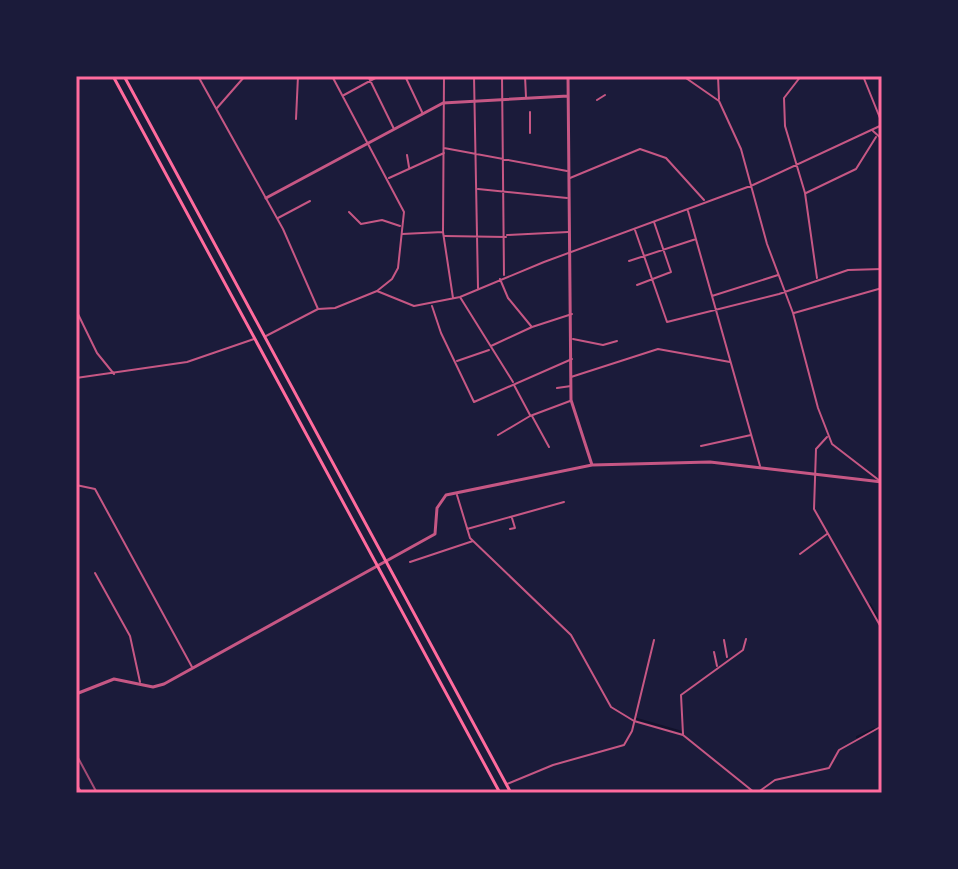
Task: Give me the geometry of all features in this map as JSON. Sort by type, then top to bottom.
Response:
[{"type":"main road","points":[[113,76],[500,793]]},
{"type":"main road","points":[[124,76],[511,793]]},
{"type":"main road","points":[[138,123],[146,118]]},
{"type":"main road","points":[[241,313],[249,309]]},
{"type":"street","points":[[198,76],[277,219],[318,309]]},
{"type":"street","points":[[216,109],[245,76]]},
{"type":"street","points":[[296,119],[298,76]]},
{"type":"street","points":[[265,337],[318,309],[335,308],[377,291],[395,277],[398,268],[404,212],[332,76]]},
{"type":"street","points":[[368,76],[394,130]]},
{"type":"street","points":[[343,95],[379,76]]},
{"type":"street","points":[[405,76],[422,113]]},
{"type":"street","points":[[444,76],[443,234],[454,299]]},
{"type":"street","points":[[474,76],[478,289]]},
{"type":"street","points":[[502,76],[506,236],[502,278],[508,298],[532,327]]},
{"type":"street","points":[[525,76],[526,97]]},
{"type":"street","points":[[568,76],[568,254],[573,339],[571,400],[592,465]]},
{"type":"street","points":[[683,76],[719,101]]},
{"type":"street","points":[[718,76],[719,101],[753,185],[828,436],[840,452],[882,482]]},
{"type":"street","points":[[801,76],[784,98],[785,126],[805,193],[817,279]]},
{"type":"street","points":[[377,291],[409,306],[454,299],[502,278],[753,185],[882,125],[863,76]]},
{"type":"street","points":[[597,100],[605,95]]},
{"type":"street","points":[[266,198],[443,103],[503,97],[568,96]]},
{"type":"street","points":[[530,112],[530,133]]},
{"type":"street","points":[[872,130],[876,137],[882,139]]},
{"type":"street","points":[[805,193],[856,169],[876,137]]},
{"type":"street","points":[[444,148],[569,171]]},
{"type":"street","points":[[569,179],[640,149],[666,158],[697,188],[705,201]]},
{"type":"street","points":[[388,178],[444,153]]},
{"type":"street","points":[[407,155],[409,168]]},
{"type":"street","points":[[476,189],[569,198]]},
{"type":"street","points":[[277,219],[310,201]]},
{"type":"street","points":[[687,208],[698,238],[711,297],[760,467]]},
{"type":"street","points":[[349,212],[361,224],[387,220],[401,226]]},
{"type":"street","points":[[637,285],[671,272],[654,222]]},
{"type":"street","points":[[635,229],[654,279],[665,322],[715,311],[848,270],[882,269]]},
{"type":"street","points":[[401,234],[476,237],[568,232]]},
{"type":"street","points":[[629,261],[698,238]]},
{"type":"street","points":[[711,297],[779,275]]},
{"type":"street","points":[[793,313],[882,288]]},
{"type":"street","points":[[460,297],[549,447]]},
{"type":"street","points":[[432,304],[441,333],[474,402],[572,359]]},
{"type":"street","points":[[76,310],[97,353],[115,375]]},
{"type":"street","points":[[456,361],[532,327],[572,314]]},
{"type":"street","points":[[76,378],[115,375],[205,358],[255,339]]},
{"type":"street","points":[[573,339],[603,345],[617,341]]},
{"type":"street","points":[[571,377],[658,349],[731,362]]},
{"type":"street","points":[[557,388],[571,386]]},
{"type":"street","points":[[498,435],[531,416],[571,400]]},
{"type":"street","points":[[701,446],[752,435]]},
{"type":"street","points":[[828,436],[817,446],[814,509],[882,629]]},
{"type":"street","points":[[76,694],[114,679],[160,686],[435,534],[437,508],[446,495],[592,465],[710,462],[882,482]]},
{"type":"street","points":[[76,485],[92,487],[193,668]]},
{"type":"street","points":[[457,493],[466,530],[473,541],[571,635],[605,700],[634,721],[683,735],[756,793],[775,780],[829,768],[839,750],[882,726]]},
{"type":"street","points":[[466,530],[564,502]]},
{"type":"street","points":[[510,529],[515,528],[512,517]]},
{"type":"street","points":[[800,554],[828,534]]},
{"type":"street","points":[[410,562],[473,541]]},
{"type":"street","points":[[95,573],[130,636],[140,683]]},
{"type":"street","points":[[683,735],[681,695],[727,658],[743,650],[746,639]]},
{"type":"street","points":[[506,785],[553,765],[618,749],[628,740],[654,640]]},
{"type":"street","points":[[724,640],[727,658]]},
{"type":"street","points":[[714,652],[718,667]]},
{"type":"street","points":[[76,784],[82,793]]},
{"type":"waterway","points":[[870,604],[882,626]]},
{"type":"waterway","points":[[637,719],[682,732]]},
{"type":"waterway","points":[[857,737],[874,729]]},
{"type":"railway","points":[[76,754],[97,793]]}]
